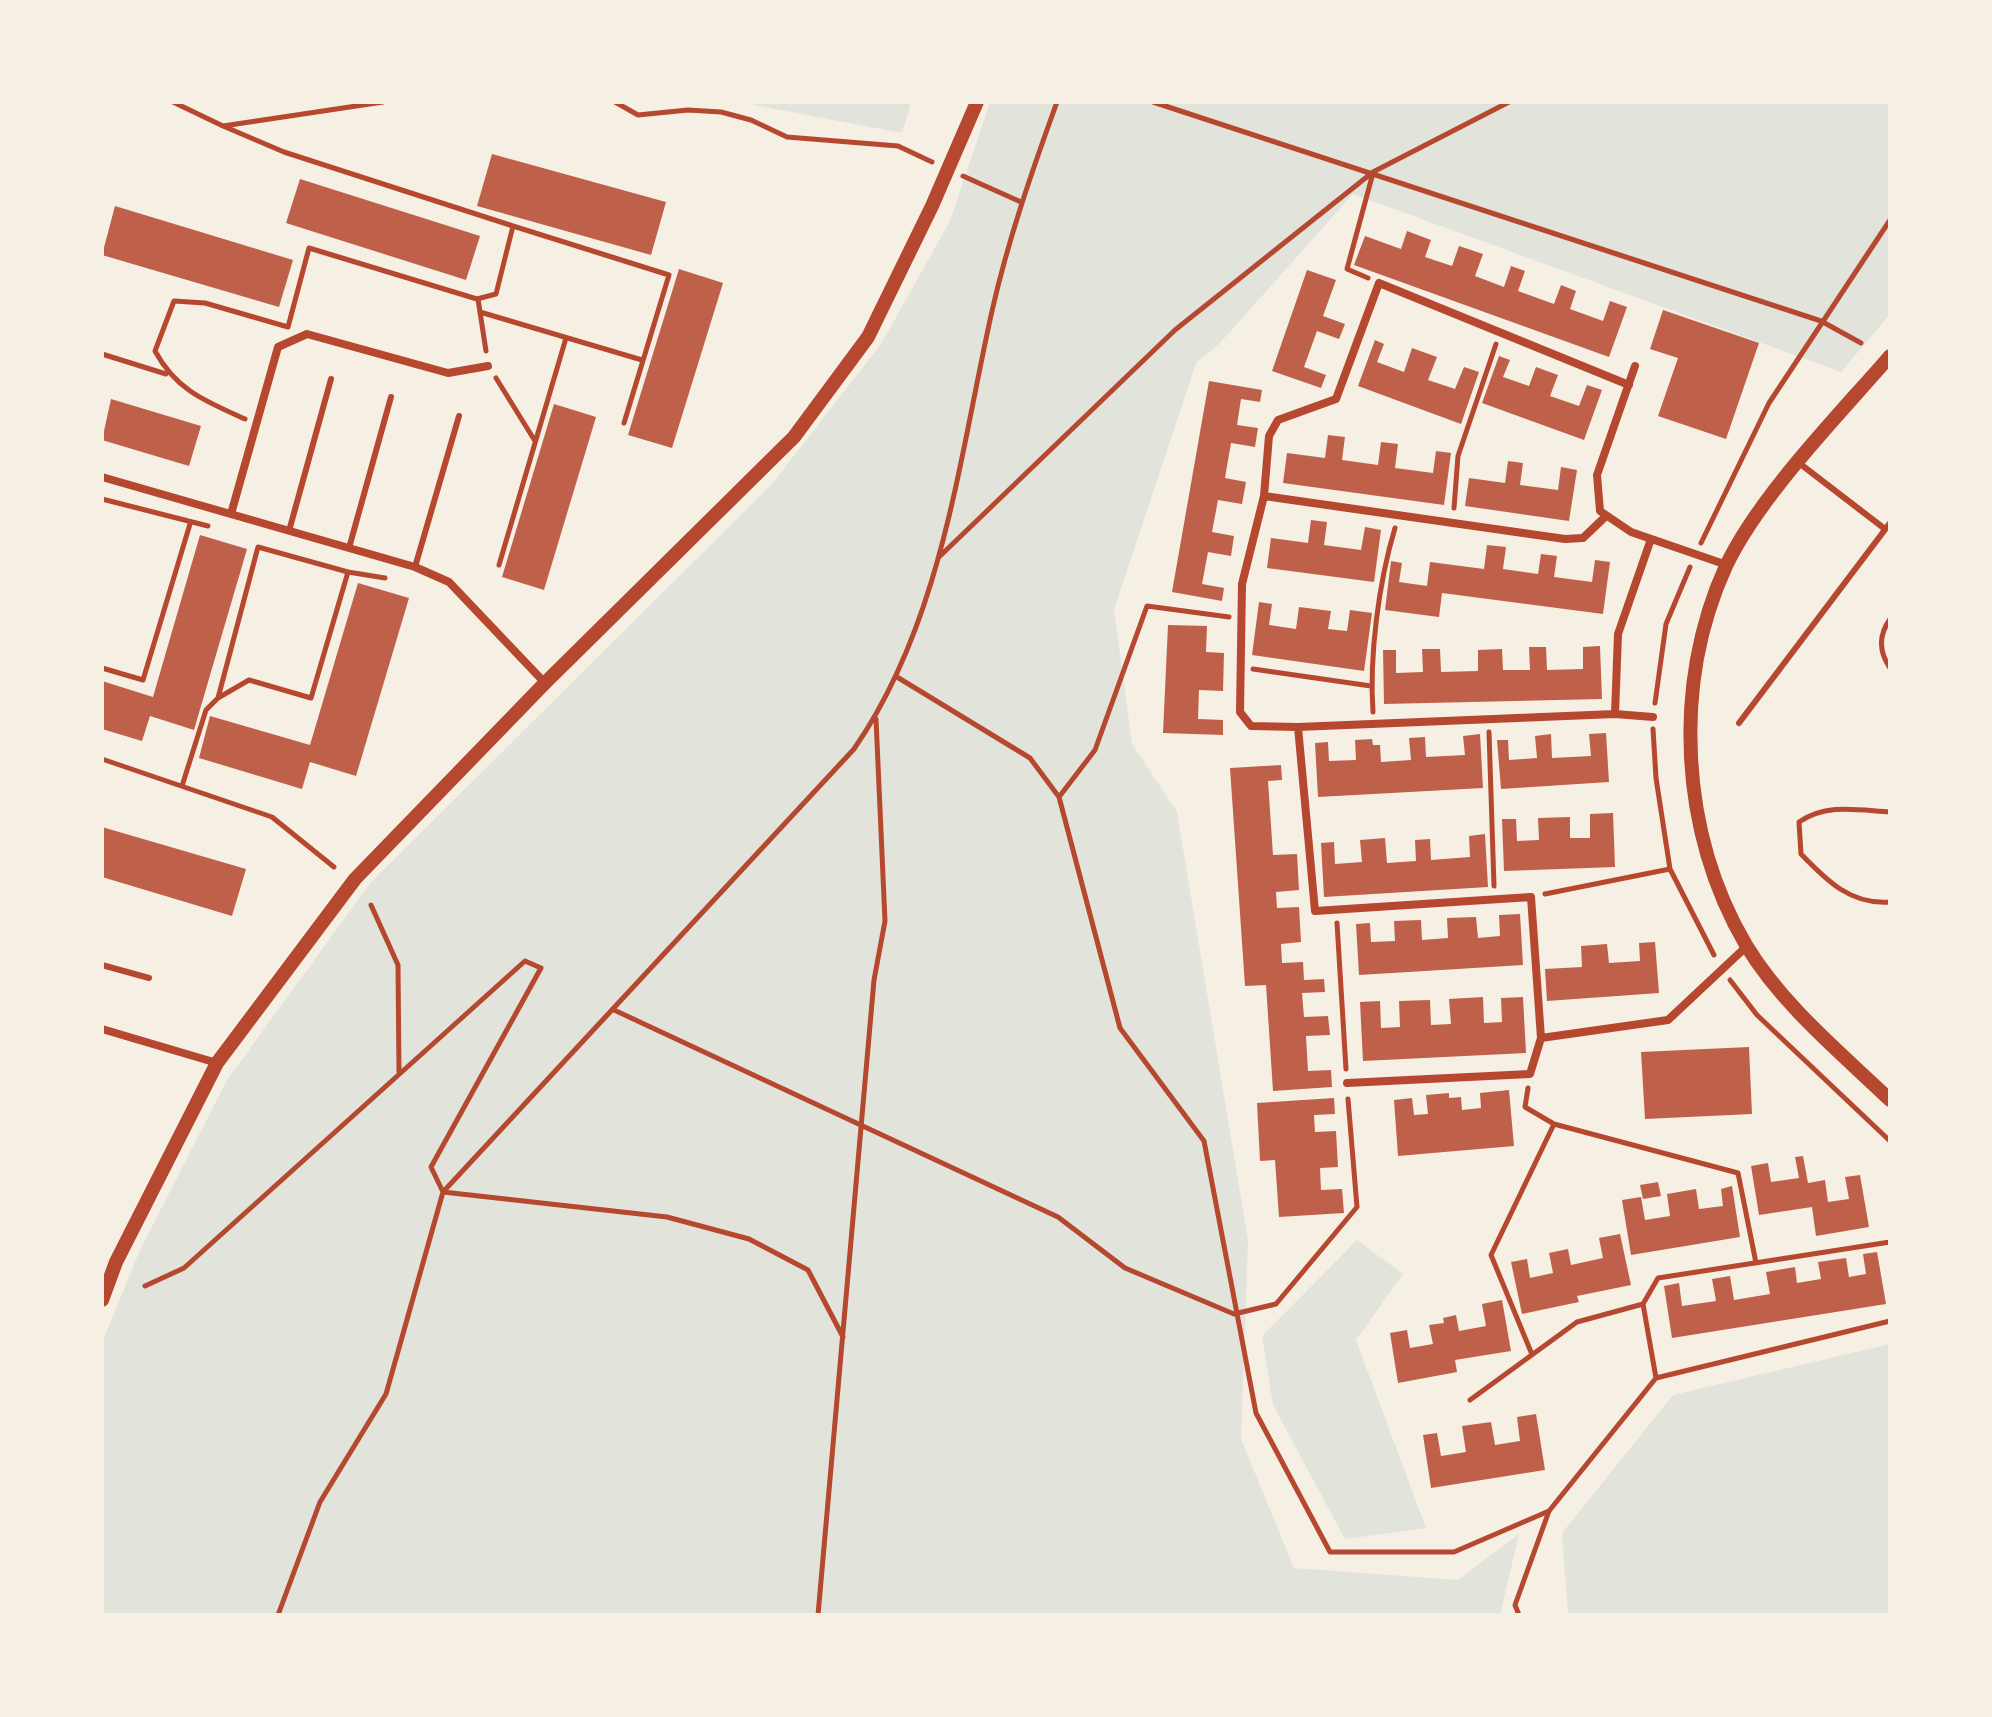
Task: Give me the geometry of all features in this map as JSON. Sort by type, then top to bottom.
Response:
[{"type":"street","points":[[102,1300],[116,1262],[217,1063],[355,879],[545,683],[794,437],[868,337],[932,206],[977,102]]},
{"type":"street","points":[[1629,385],[1379,283],[1336,399],[1278,420],[1269,436],[1264,496],[1242,584],[1240,712],[1251,726],[1298,727],[1615,714],[1653,717]]},
{"type":"street","points":[[231,514],[278,347],[307,334],[448,373],[488,366]]},
{"type":"street","points":[[1890,356],[1798,463],[1750,526],[1727,565],[1701,634],[1691,698],[1692,758],[1699,829],[1721,894],[1747,946],[1793,1007],[1890,1100]]},
{"type":"street","points":[[1635,366],[1597,475],[1600,511],[1631,532],[1727,565]]},
{"type":"street","points":[[102,477],[415,567],[449,582],[545,683]]},
{"type":"street","points":[[1264,496],[1565,539],[1583,538],[1606,516]]},
{"type":"street","points":[[1615,714],[1618,634],[1651,539]]},
{"type":"street","points":[[1298,727],[1315,911],[1531,897],[1541,1038],[1530,1074],[1347,1083]]},
{"type":"street","points":[[1541,1038],[1668,1020],[1747,946]]},
{"type":"street","points":[[102,1029],[217,1063]]},
{"type":"lane","points":[[289,531],[331,379]]},
{"type":"lane","points":[[349,548],[391,397]]},
{"type":"lane","points":[[415,567],[459,416]]},
{"type":"lane","points":[[1739,723],[1888,526],[1798,463]]},
{"type":"lane","points":[[102,965],[149,978]]},
{"type":"path","points":[[173,102],[284,152],[669,275],[624,423]]},
{"type":"path","points":[[223,126],[381,102]]},
{"type":"path","points":[[615,102],[638,115],[701,109],[751,120],[787,137],[898,146]]},
{"type":"path","points":[[278,1615],[320,1502],[386,1394],[443,1192],[854,749],[876,718],[897,677],[937,559],[950,513],[992,308],[1021,202],[1057,102]]},
{"type":"path","points":[[1153,102],[1821,321],[1861,343]]},
{"type":"path","points":[[937,559],[1175,330],[1373,172],[1509,102]]},
{"type":"path","points":[[1373,172],[1347,269],[1379,283]]},
{"type":"path","points":[[167,374],[155,351],[174,301],[205,303],[288,327],[309,248],[477,299],[496,294],[513,226]]},
{"type":"path","points":[[477,299],[488,366],[535,441]]},
{"type":"path","points":[[480,312],[642,360]]},
{"type":"path","points":[[1452,523],[1458,456],[1500,332]]},
{"type":"path","points":[[499,565],[566,338]]},
{"type":"path","points":[[102,354],[167,374],[201,399],[257,424]]},
{"type":"path","points":[[102,499],[190,524],[143,680],[102,668]]},
{"type":"path","points":[[1374,724],[1371,686],[1386,558],[1398,515]]},
{"type":"path","points":[[218,698],[258,547],[348,572],[386,578]]},
{"type":"path","points":[[182,786],[206,710],[218,698],[249,680],[311,698],[348,572]]},
{"type":"path","points":[[1059,797],[1095,750],[1147,606],[1241,619]]},
{"type":"path","points":[[1890,619],[1881,642],[1883,658],[1890,668]]},
{"type":"path","points":[[1239,667],[1371,686]]},
{"type":"path","points":[[897,677],[1030,758],[1059,797],[1120,1028],[1204,1141],[1234,1314],[1256,1413],[1330,1552],[1454,1552],[1549,1511]]},
{"type":"path","points":[[818,1615],[874,980],[885,921],[876,718]]},
{"type":"path","points":[[1489,719],[1495,899]]},
{"type":"path","points":[[102,759],[272,817],[334,867]]},
{"type":"path","points":[[1890,812],[1841,808],[1815,811],[1799,822],[1801,854],[1823,877],[1845,894],[1872,903],[1890,902]]},
{"type":"path","points":[[1531,897],[1670,869]]},
{"type":"path","points":[[371,905],[398,965],[399,1072]]},
{"type":"path","points":[[613,1010],[1058,1217],[1125,1268],[1234,1314],[1276,1304],[1357,1207],[1336,910]]},
{"type":"path","points":[[145,1286],[184,1268],[525,961],[541,968],[431,1167],[443,1192]]},
{"type":"path","points":[[1530,1074],[1525,1107],[1554,1124],[1738,1173],[1756,1263]]},
{"type":"path","points":[[1531,1352],[1491,1255],[1554,1124]]},
{"type":"path","points":[[443,1192],[667,1217],[749,1239],[808,1270],[843,1337]]},
{"type":"path","points":[[1656,1378],[1643,1304],[1658,1278],[1890,1242]]},
{"type":"path","points":[[1470,1400],[1531,1352],[1577,1322],[1643,1304]]},
{"type":"path","points":[[1519,1615],[1515,1605],[1549,1511],[1656,1378],[1890,1321]]},
{"type":"shaded area","points":[[738,102],[911,102],[902,133]]},
{"type":"shaded area","points":[[990,102],[1890,102],[1890,314],[1841,372],[1353,194],[1219,344],[1196,363],[1114,609],[1132,744],[1177,812],[1248,1240],[1241,1439],[1294,1568],[1458,1580],[1519,1534],[1500,1615],[102,1615],[102,1343],[140,1250],[227,1080],[371,882],[772,484],[881,344],[950,221]]},
{"type":"shaded area","points":[[1357,1240],[1403,1274],[1356,1340],[1426,1528],[1345,1539],[1273,1405],[1262,1336]]},
{"type":"shaded area","points":[[1890,1344],[1890,1615],[1568,1615],[1562,1533],[1673,1395]]},
{"type":"building","points":[[492,154],[666,202],[651,255],[477,206]]},
{"type":"building","points":[[300,179],[480,236],[466,280],[286,223]]},
{"type":"building","points":[[115,206],[293,260],[279,307],[102,255]]},
{"type":"building","points":[[1407,231],[1431,240],[1425,257],[1452,266],[1459,246],[1483,254],[1475,276],[1504,287],[1511,266],[1525,271],[1518,291],[1554,304],[1561,285],[1576,291],[1570,309],[1603,321],[1610,301],[1627,307],[1609,357],[1354,265],[1365,236],[1401,249]]},
{"type":"building","points":[[679,269],[723,283],[672,448],[628,435]]},
{"type":"building","points":[[1307,270],[1336,280],[1323,316],[1345,324],[1339,339],[1317,331],[1304,367],[1326,375],[1321,388],[1272,371]]},
{"type":"building","points":[[1663,310],[1759,343],[1726,439],[1658,416],[1678,358],[1650,349]]},
{"type":"building","points":[[1375,340],[1384,344],[1377,362],[1404,372],[1412,348],[1437,357],[1428,380],[1455,389],[1464,367],[1479,372],[1461,424],[1358,386]]},
{"type":"building","points":[[1499,356],[1510,360],[1503,377],[1529,386],[1536,367],[1558,375],[1550,396],[1579,406],[1587,385],[1602,390],[1584,440],[1482,403]]},
{"type":"building","points":[[1209,381],[1262,390],[1260,402],[1241,399],[1237,425],[1258,428],[1255,447],[1231,443],[1225,478],[1246,482],[1242,504],[1218,500],[1212,532],[1234,536],[1231,556],[1208,552],[1202,584],[1224,588],[1222,601],[1172,592]]},
{"type":"building","points":[[111,399],[201,426],[189,466],[102,440]]},
{"type":"building","points":[[554,404],[596,417],[544,590],[502,577]]},
{"type":"building","points":[[1328,435],[1345,437],[1342,460],[1378,465],[1381,442],[1398,444],[1395,468],[1433,473],[1436,451],[1451,453],[1444,505],[1283,483],[1287,453],[1325,458]]},
{"type":"building","points":[[1508,461],[1523,463],[1520,485],[1558,490],[1561,467],[1577,470],[1569,521],[1465,506],[1469,478],[1505,483]]},
{"type":"building","points":[[1311,520],[1327,522],[1324,545],[1361,550],[1365,527],[1381,530],[1374,582],[1267,568],[1271,538],[1308,543]]},
{"type":"building","points":[[200,535],[247,549],[194,730],[150,716],[142,741],[102,729],[102,681],[153,697]]},
{"type":"building","points":[[1487,545],[1506,547],[1503,569],[1538,574],[1541,554],[1557,556],[1554,577],[1592,582],[1595,560],[1610,562],[1603,614],[1442,593],[1439,617],[1385,610],[1391,561],[1402,563],[1399,582],[1427,586],[1430,562],[1484,569]]},
{"type":"building","points":[[358,583],[409,598],[356,776],[310,762],[302,789],[199,758],[210,716],[310,745]]},
{"type":"building","points":[[1259,602],[1272,604],[1269,625],[1296,629],[1299,607],[1331,611],[1328,629],[1347,631],[1350,610],[1372,613],[1364,671],[1252,655]]},
{"type":"building","points":[[1168,625],[1207,626],[1206,652],[1224,653],[1223,691],[1199,690],[1198,719],[1223,720],[1223,735],[1163,733]]},
{"type":"building","points":[[1600,646],[1602,699],[1384,704],[1383,650],[1396,650],[1396,673],[1423,672],[1422,649],[1440,649],[1441,672],[1478,671],[1478,650],[1502,649],[1503,670],[1530,670],[1529,647],[1546,647],[1547,670],[1583,669],[1583,647]]},
{"type":"building","points":[[1606,733],[1609,782],[1501,789],[1497,740],[1508,740],[1509,760],[1537,758],[1535,736],[1551,734],[1552,758],[1591,756],[1589,734]]},
{"type":"building","points":[[1480,734],[1483,788],[1318,797],[1315,743],[1328,742],[1329,761],[1356,760],[1355,740],[1372,739],[1373,745],[1380,745],[1381,762],[1411,760],[1409,738],[1425,737],[1426,757],[1465,755],[1463,736]]},
{"type":"building","points":[[1281,765],[1282,780],[1268,781],[1273,855],[1297,854],[1299,890],[1276,892],[1277,908],[1299,907],[1301,942],[1281,944],[1282,963],[1303,962],[1304,980],[1324,979],[1325,992],[1302,993],[1304,1017],[1328,1016],[1330,1035],[1306,1036],[1308,1071],[1331,1070],[1332,1087],[1273,1091],[1266,985],[1245,986],[1230,768]]},
{"type":"building","points":[[1613,813],[1615,867],[1504,871],[1502,819],[1516,819],[1517,841],[1539,840],[1538,818],[1570,817],[1570,838],[1590,838],[1590,814]]},
{"type":"building","points":[[102,827],[246,869],[232,916],[102,877]]},
{"type":"building","points":[[1485,834],[1488,887],[1324,897],[1321,843],[1334,842],[1335,864],[1362,862],[1360,840],[1385,838],[1387,863],[1416,861],[1415,840],[1430,839],[1431,860],[1470,857],[1469,836]]},
{"type":"building","points":[[1520,914],[1523,965],[1359,975],[1356,924],[1370,923],[1371,942],[1395,941],[1394,921],[1421,920],[1422,940],[1448,938],[1447,918],[1476,917],[1478,938],[1500,936],[1499,915]]},
{"type":"building","points":[[1655,942],[1659,993],[1547,1001],[1545,969],[1582,967],[1581,946],[1607,944],[1609,963],[1640,961],[1639,943]]},
{"type":"building","points":[[1483,997],[1484,1023],[1502,1022],[1501,998],[1523,997],[1526,1053],[1363,1061],[1360,1002],[1380,1001],[1381,1028],[1400,1027],[1399,1001],[1430,1000],[1431,1025],[1451,1024],[1449,999]]},
{"type":"building","points":[[1749,1047],[1752,1114],[1645,1119],[1641,1052]]},
{"type":"building","points":[[1509,1090],[1514,1146],[1398,1156],[1394,1100],[1412,1098],[1414,1115],[1428,1114],[1426,1095],[1449,1093],[1449,1098],[1461,1097],[1462,1110],[1481,1108],[1480,1093]]},
{"type":"building","points":[[1334,1098],[1335,1114],[1314,1115],[1315,1132],[1336,1131],[1338,1167],[1320,1168],[1321,1190],[1342,1189],[1344,1213],[1279,1217],[1275,1160],[1260,1161],[1257,1103]]},
{"type":"building","points":[[1803,1156],[1808,1183],[1825,1180],[1828,1202],[1849,1199],[1845,1177],[1860,1175],[1869,1227],[1816,1236],[1812,1207],[1759,1215],[1751,1166],[1768,1163],[1771,1182],[1799,1178],[1795,1157]]},
{"type":"building","points":[[1658,1182],[1661,1196],[1643,1199],[1640,1185]]},
{"type":"building","points":[[1732,1186],[1740,1237],[1631,1255],[1622,1200],[1641,1197],[1645,1220],[1670,1216],[1667,1194],[1696,1189],[1699,1209],[1723,1206],[1721,1189]]},
{"type":"building","points":[[1620,1234],[1631,1285],[1577,1296],[1579,1302],[1522,1314],[1511,1262],[1527,1259],[1530,1278],[1553,1273],[1549,1253],[1568,1249],[1571,1265],[1603,1258],[1599,1238]]},
{"type":"building","points":[[1877,1252],[1886,1304],[1672,1338],[1664,1286],[1679,1283],[1682,1306],[1716,1301],[1712,1279],[1730,1276],[1734,1300],[1770,1294],[1766,1272],[1795,1267],[1797,1283],[1821,1279],[1818,1262],[1846,1258],[1849,1277],[1866,1274],[1863,1254]]},
{"type":"building","points":[[1502,1300],[1511,1351],[1455,1360],[1457,1372],[1398,1383],[1390,1333],[1407,1330],[1410,1348],[1433,1344],[1429,1325],[1444,1323],[1443,1318],[1456,1315],[1459,1331],[1486,1326],[1482,1304]]},
{"type":"building","points":[[1536,1414],[1545,1470],[1431,1488],[1423,1435],[1437,1433],[1441,1456],[1466,1452],[1462,1426],[1491,1422],[1495,1445],[1520,1441],[1517,1417]]}]
